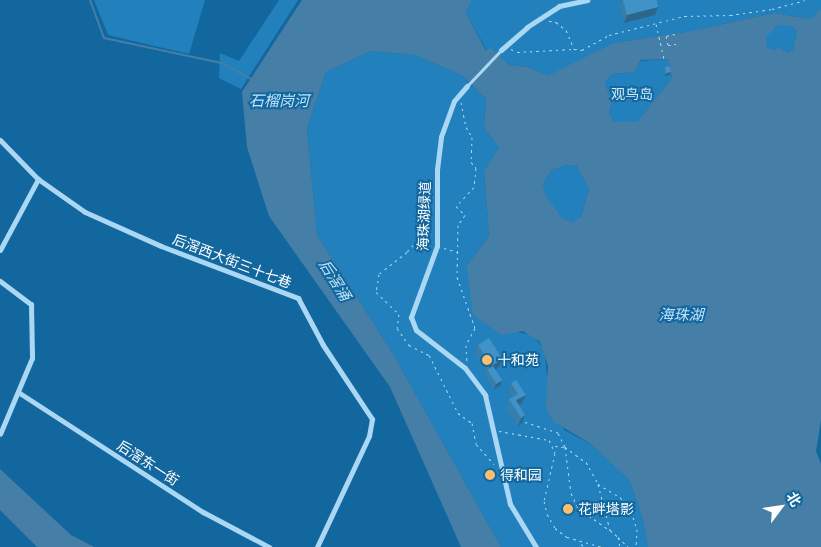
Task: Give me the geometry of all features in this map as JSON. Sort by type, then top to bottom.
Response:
[{"type":"street","points":[[503,48],[559,6],[587,0]]},
{"type":"street","name":"海珠湖绿道","points":[[467,86],[454,101],[441,137],[437,168],[437,246],[411,317],[416,330],[465,368],[485,396],[510,504],[536,547]]},
{"type":"street","name":"后滘西大街三十七巷","points":[[0,140],[38,179],[85,212],[161,246],[298,298],[323,345],[372,419],[369,436],[317,547]]},
{"type":"street","points":[[0,250],[38,179]]},
{"type":"street","points":[[0,281],[31,304],[32,358],[0,434]]},
{"type":"street","name":"后滘东一街","points":[[18,392],[203,512],[269,547]]},
{"type":"lane","points":[[467,86],[503,48]]},
{"type":"path","points":[[503,48],[517,52],[582,50],[610,35],[684,16],[772,9],[805,0]]},
{"type":"path","points":[[538,20],[556,22],[566,30],[574,49]]},
{"type":"path","points":[[656,23],[664,59]]},
{"type":"path","points":[[675,34],[666,36],[668,45],[676,44]]},
{"type":"path","points":[[660,42],[667,41]]},
{"type":"path","points":[[460,94],[466,127],[472,137],[471,162],[476,168],[474,187],[456,206],[464,215],[458,225],[457,276],[475,328],[466,345],[469,361],[465,368]]},
{"type":"path","points":[[437,246],[458,252]]},
{"type":"path","points":[[526,422],[558,433],[565,447],[571,493],[578,508],[610,530],[628,547]]},
{"type":"path","points":[[493,431],[544,437],[554,446],[565,447],[586,462],[598,484],[610,530]]},
{"type":"path","points":[[554,446],[544,501],[547,514],[555,528],[585,547]]},
{"type":"path","points":[[598,484],[620,497],[631,511],[637,529],[636,547]]},
{"type":"path","points":[[618,537],[620,547]]},
{"type":"path","points":[[581,544],[603,547]]},
{"type":"green space","points":[[94,0],[205,0],[189,54],[108,35]]},
{"type":"green space","points":[[279,0],[298,0],[241,89],[219,78],[220,53],[239,61]]},
{"type":"green space","points":[[472,0],[821,0],[821,9],[810,19],[774,13],[691,31],[613,43],[548,77],[528,67],[509,65],[490,48],[487,51],[466,13]]},
{"type":"green space","points":[[778,25],[790,25],[797,31],[793,50],[787,53],[766,47],[765,37]]},
{"type":"green space","points":[[371,51],[415,55],[463,76],[486,99],[484,128],[499,147],[484,171],[489,236],[467,265],[512,331],[532,335],[544,349],[547,375],[564,430],[591,444],[630,481],[642,517],[648,547],[501,547],[392,352],[317,235],[307,128],[326,72]]},
{"type":"green space","name":"观鸟岛","points":[[668,59],[672,78],[637,122],[614,122],[609,113],[612,102],[605,82],[613,74],[635,72],[641,61]]},
{"type":"green space","points":[[567,165],[576,165],[589,189],[581,217],[572,222],[562,218],[544,195],[543,183],[552,170]]},
{"type":"water","name":"海珠湖","points":[[302,0],[472,0],[466,13],[486,51],[490,47],[509,65],[528,67],[548,76],[613,43],[691,31],[774,13],[810,19],[821,9],[821,420],[816,451],[821,464],[821,547],[648,547],[642,517],[630,481],[591,444],[554,422],[546,409],[548,366],[540,342],[523,331],[502,335],[473,315],[467,265],[489,236],[484,171],[499,147],[484,128],[486,99],[463,76],[415,55],[371,51],[326,72],[307,128],[317,235],[392,352],[501,547],[461,547],[390,387],[269,216],[247,147],[242,92]],"holes":[[[778,25],[791,26],[797,31],[793,50],[787,53],[779,47],[775,50],[766,47],[766,37]],[[668,59],[672,78],[637,122],[614,122],[609,113],[612,102],[605,82],[613,74],[635,72],[641,60]],[[567,165],[576,165],[589,189],[581,217],[572,222],[562,218],[545,195],[543,183],[552,170]]]},
{"type":"water","points":[[0,469],[71,535],[94,547],[37,547],[0,510]]},
{"type":"building","points":[[623,0],[657,0],[658,7],[627,15]]},
{"type":"building","points":[[669,66],[671,72],[666,73],[665,67]]},
{"type":"building","points":[[489,338],[502,359],[491,366],[478,345]]},
{"type":"building","points":[[493,366],[502,380],[496,384],[487,370]]},
{"type":"building","points":[[516,380],[526,395],[516,400],[525,415],[521,418],[509,399],[518,394],[511,383]]},
{"type":"waterway","points":[[90,0],[104,38],[222,63],[251,79]]},
{"type":"place","name":"十和苑","points":[[487,360]]},
{"type":"place","name":"得和园","points":[[490,475]]},
{"type":"place","name":"花畔塔影","points":[[568,509]]},
{"type":"water label","name":"石榴岗河","points":[[279,101]]},
{"type":"water label","name":"后滘涌","points":[[335,280]]}]
